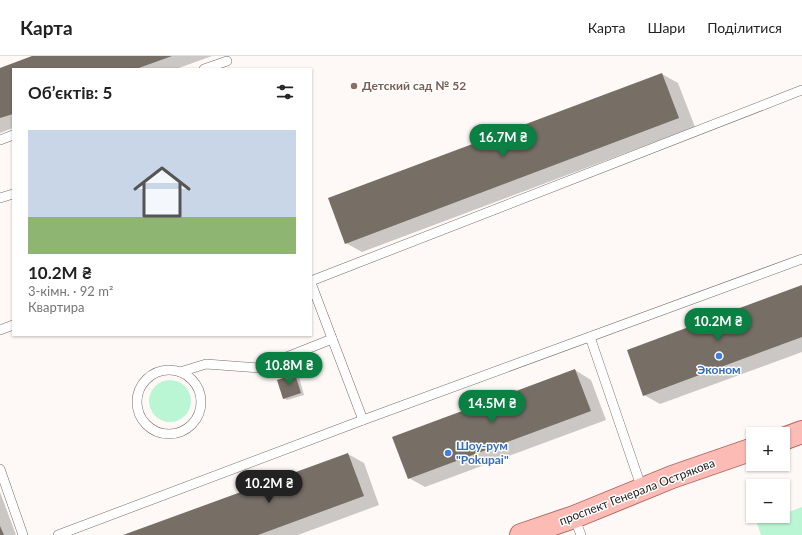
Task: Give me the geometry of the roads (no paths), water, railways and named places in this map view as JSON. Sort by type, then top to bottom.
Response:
[{"type":"main road","points":[[790,436],[802,432]]},
{"type":"main road","name":"проспект Генерала Острякова","points":[[521,535],[577,526],[642,489],[746,451]]},
{"type":"lane","points":[[207,68],[228,62]]},
{"type":"lane","points":[[312,282],[802,90]]},
{"type":"lane","points":[[0,140],[12,135]]},
{"type":"lane","points":[[0,198],[12,194]]},
{"type":"lane","points":[[58,535],[363,420],[802,259]]},
{"type":"lane","points":[[312,285],[363,420]]},
{"type":"lane","points":[[0,330],[12,325]]},
{"type":"lane","points":[[590,337],[642,489]]},
{"type":"lane","points":[[180,372],[189,377],[196,384],[200,394],[201,405],[198,415],[192,424],[184,430],[174,434],[154,430],[146,423],[140,414],[138,404],[139,394],[143,384],[150,376],[169,370],[180,372],[206,364],[259,368],[332,339]]},
{"type":"lane","points":[[0,469],[23,535]]},
{"type":"place","name":"Детский сад № 52","points":[[354,86]]},
{"type":"place","name":"Эконом","points":[[719,356]]},
{"type":"place","name":"Шоу-рум \"Pokupai\"","points":[[448,453]]}]
